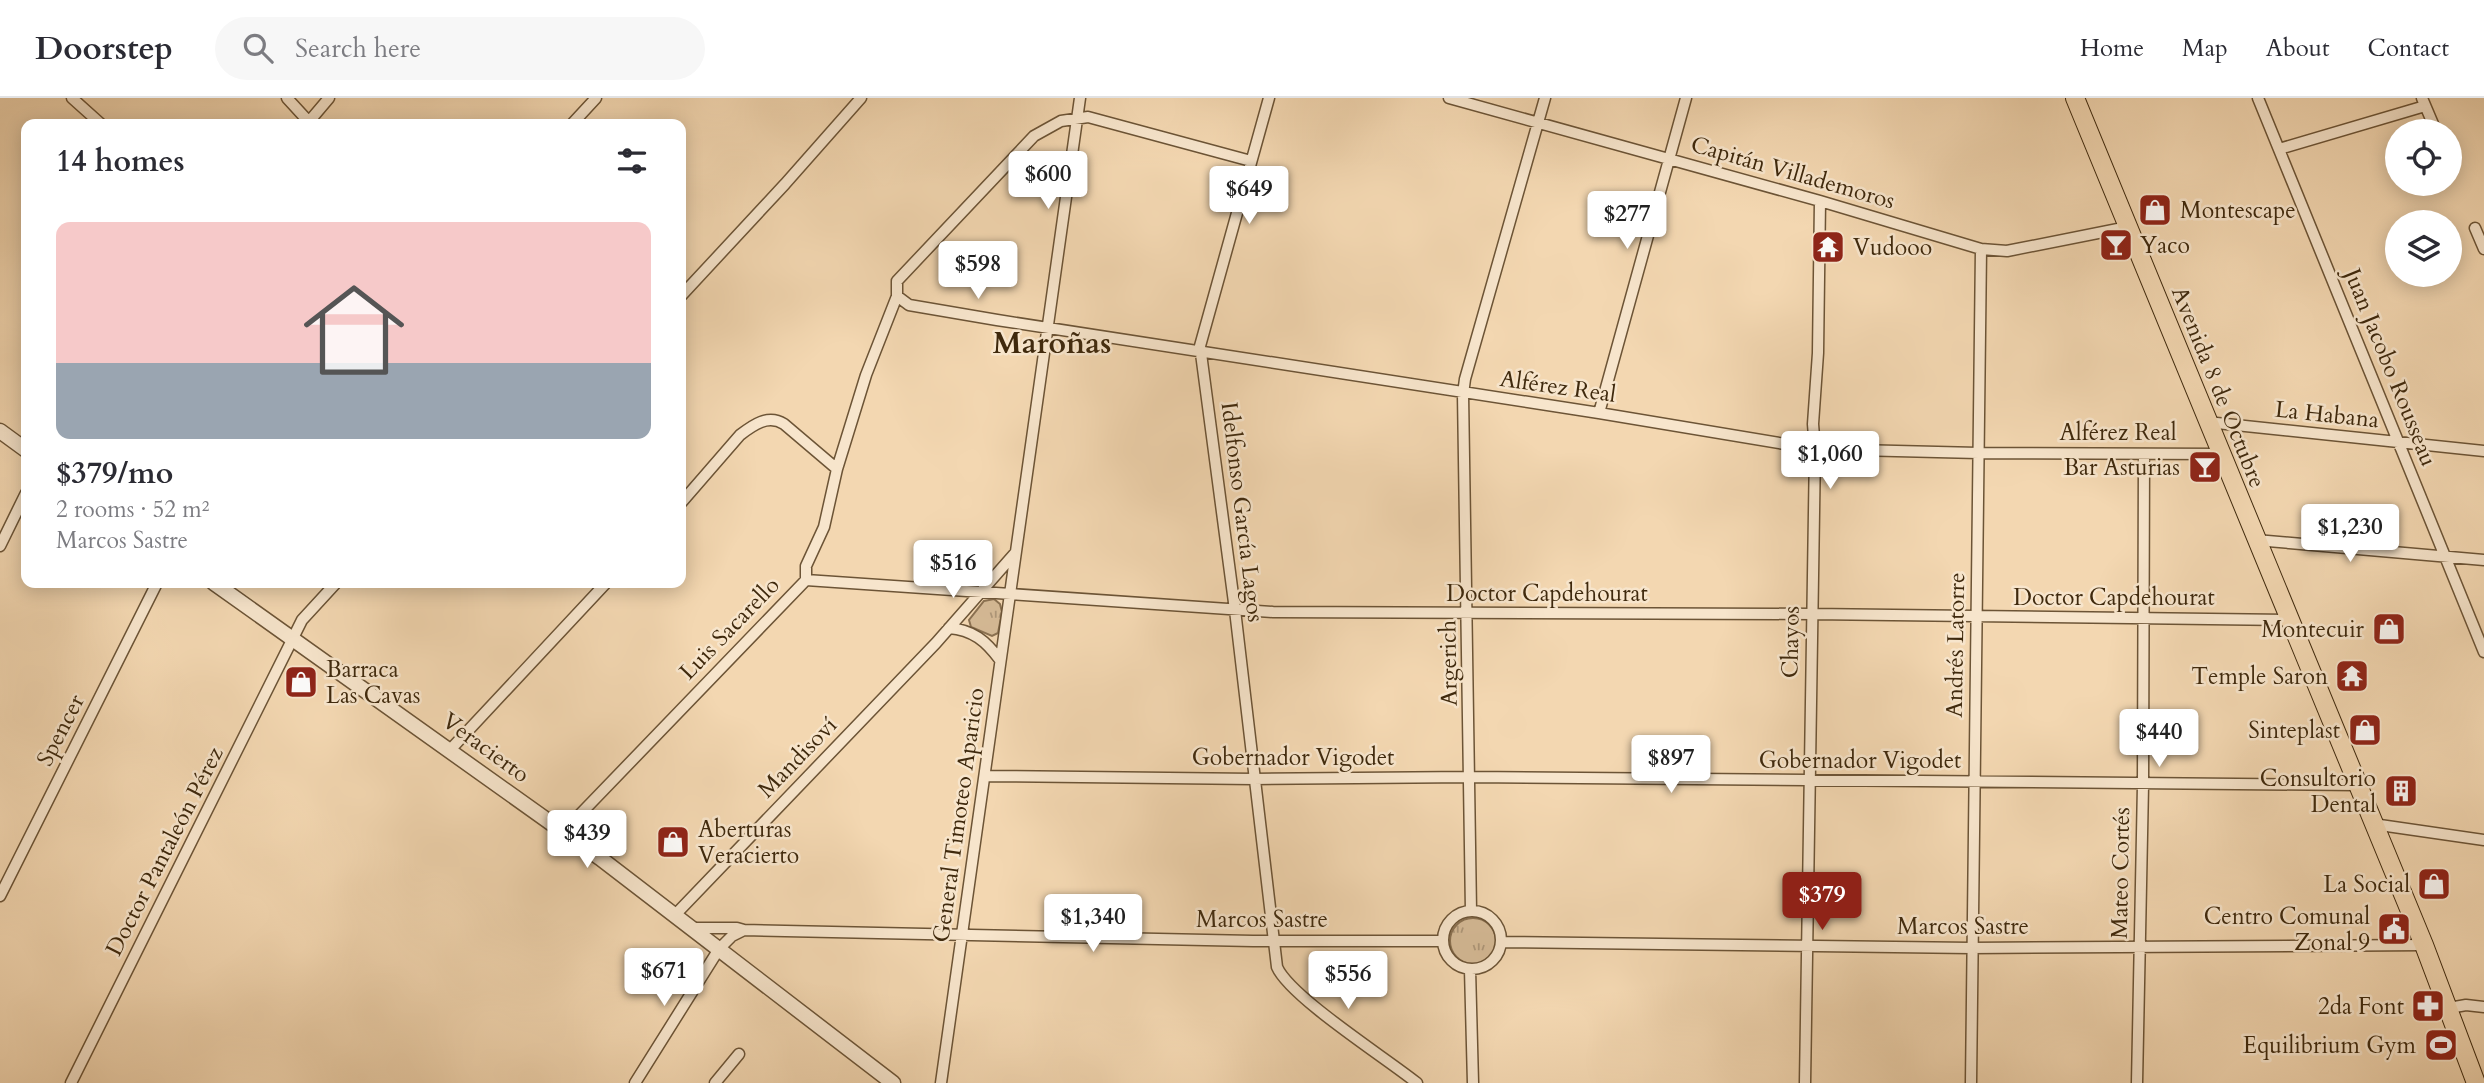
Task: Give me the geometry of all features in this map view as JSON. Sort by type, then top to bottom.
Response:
[{"type":"main road","name":"Avenida 8 de Octubre","points":[[2075,98],[2424,945],[2476,1083]]},
{"type":"street","points":[[287,98],[305,119]]},
{"type":"street","points":[[311,119],[329,98]]},
{"type":"street","points":[[577,119],[596,98]]},
{"type":"street","points":[[686,291],[862,98]]},
{"type":"street","name":"General Timoteo Aparicio","points":[[941,1083],[1080,98]]},
{"type":"street","name":"Idelfonso García Lagos","points":[[1269,98],[1201,340],[1201,352],[1235,610],[1277,967],[1281,976],[1318,1008],[1417,1083]]},
{"type":"street","name":"Capitán Villademoros","points":[[1449,98],[1820,201],[1981,249],[2007,251],[2128,227]]},
{"type":"street","name":"Argerich","points":[[1471,911],[1463,394],[1545,98]]},
{"type":"street","points":[[1599,413],[1686,98]]},
{"type":"street","name":"Juan Jacobo Rousseau","points":[[2258,98],[2484,652]]},
{"type":"street","points":[[75,99],[96,119]]},
{"type":"street","points":[[2279,149],[2424,102],[2431,119]]},
{"type":"street","name":"Luis Sacarello","points":[[564,831],[806,580],[806,566],[824,527],[866,375],[897,296],[896,289],[901,276],[1024,146],[1049,126],[1068,118],[1077,118]]},
{"type":"street","points":[[1077,118],[1097,119],[1251,161]]},
{"type":"street","name":"Chayos","points":[[1805,1083],[1815,449],[1813,424],[1818,354],[1820,201]]},
{"type":"street","points":[[2475,228],[2484,249]]},
{"type":"street","name":"Andrés Latorre","points":[[1971,1083],[1981,249]]},
{"type":"street","name":"Alférez Real","points":[[897,296],[909,305],[1815,449],[2220,454]]},
{"type":"street","points":[[686,497],[740,435],[750,427],[767,420],[784,424],[838,470]]},
{"type":"street","name":"La Habana","points":[[2207,422],[2484,451]]},
{"type":"street","points":[[0,431],[21,446]]},
{"type":"street","name":"Mateo Cortés","points":[[2137,1083],[2143,785],[2144,454]]},
{"type":"street","points":[[0,546],[21,503]]},
{"type":"street","points":[[2256,540],[2484,560]]},
{"type":"street","points":[[980,593],[1016,552]]},
{"type":"street","name":"Doctor Capdehourat","points":[[806,580],[1235,610],[2289,620]]},
{"type":"street","name":"Spencer","points":[[0,896],[154,588]]},
{"type":"street","name":"Veracierto","points":[[221,588],[564,831],[893,1083]]},
{"type":"street","points":[[294,639],[302,620],[331,588]]},
{"type":"street","points":[[450,750],[601,588]]},
{"type":"street","name":"Mandisoví","points":[[675,915],[980,593]]},
{"type":"street","points":[[949,628],[965,630],[978,636],[1000,660]]},
{"type":"street","name":"Doctor Pantaleón Pérez","points":[[71,1083],[294,639]]},
{"type":"street","name":"Gobernador Vigodet","points":[[986,776],[1254,779],[1470,777],[2356,785]]},
{"type":"street","points":[[2373,824],[2484,840]]},
{"type":"street","points":[[1471,911],[1490,916],[1497,923],[1502,942],[1500,951],[1488,965],[1470,970],[1454,963],[1448,957],[1443,940],[1448,923],[1462,913],[1471,911]]},
{"type":"street","name":"Marcos Sastre","points":[[693,929],[963,936],[1443,940]]},
{"type":"street","points":[[635,1083],[719,949],[732,936],[744,930]]},
{"type":"street","name":"Marcos Sastre","points":[[1502,942],[1971,948],[2424,945]]},
{"type":"street","points":[[1470,970],[1473,1083]]},
{"type":"street","points":[[2449,1008],[2466,1005],[2484,1007]]},
{"type":"street","points":[[715,1083],[738,1054]]},
{"type":"green space","points":[[994,599],[1000,604],[1002,612],[998,633],[992,636],[971,627],[969,620],[984,601]]},
{"type":"green space","points":[[1473,918],[1490,924],[1496,941],[1490,958],[1473,964],[1456,958],[1450,941],[1456,924]]},
{"type":"place","name":"Montescape","points":[[2155,210]]},
{"type":"place","name":"Yaco","points":[[2116,245]]},
{"type":"place","name":"Vudooo","points":[[1828,247]]},
{"type":"place","name":"Bar Asturias","points":[[2205,467]]},
{"type":"place","name":"Montecuir","points":[[2389,629]]},
{"type":"place","name":"Temple Saron","points":[[2352,676]]},
{"type":"place","name":"Barraca Las Cavas","points":[[301,682]]},
{"type":"place","name":"Sinteplast","points":[[2365,730]]},
{"type":"place","name":"Consultorio Dental","points":[[2401,791]]},
{"type":"place","name":"Aberturas Veracierto","points":[[673,842]]},
{"type":"place","name":"La Social","points":[[2434,884]]},
{"type":"place","name":"Centro Comunal Zonal 9","points":[[2394,929]]},
{"type":"place","name":"2da Font","points":[[2428,1006]]},
{"type":"place","name":"Equilibrium Gym","points":[[2441,1045]]},
{"type":"district","name":"Maroñas","points":[[1052,343]]}]
